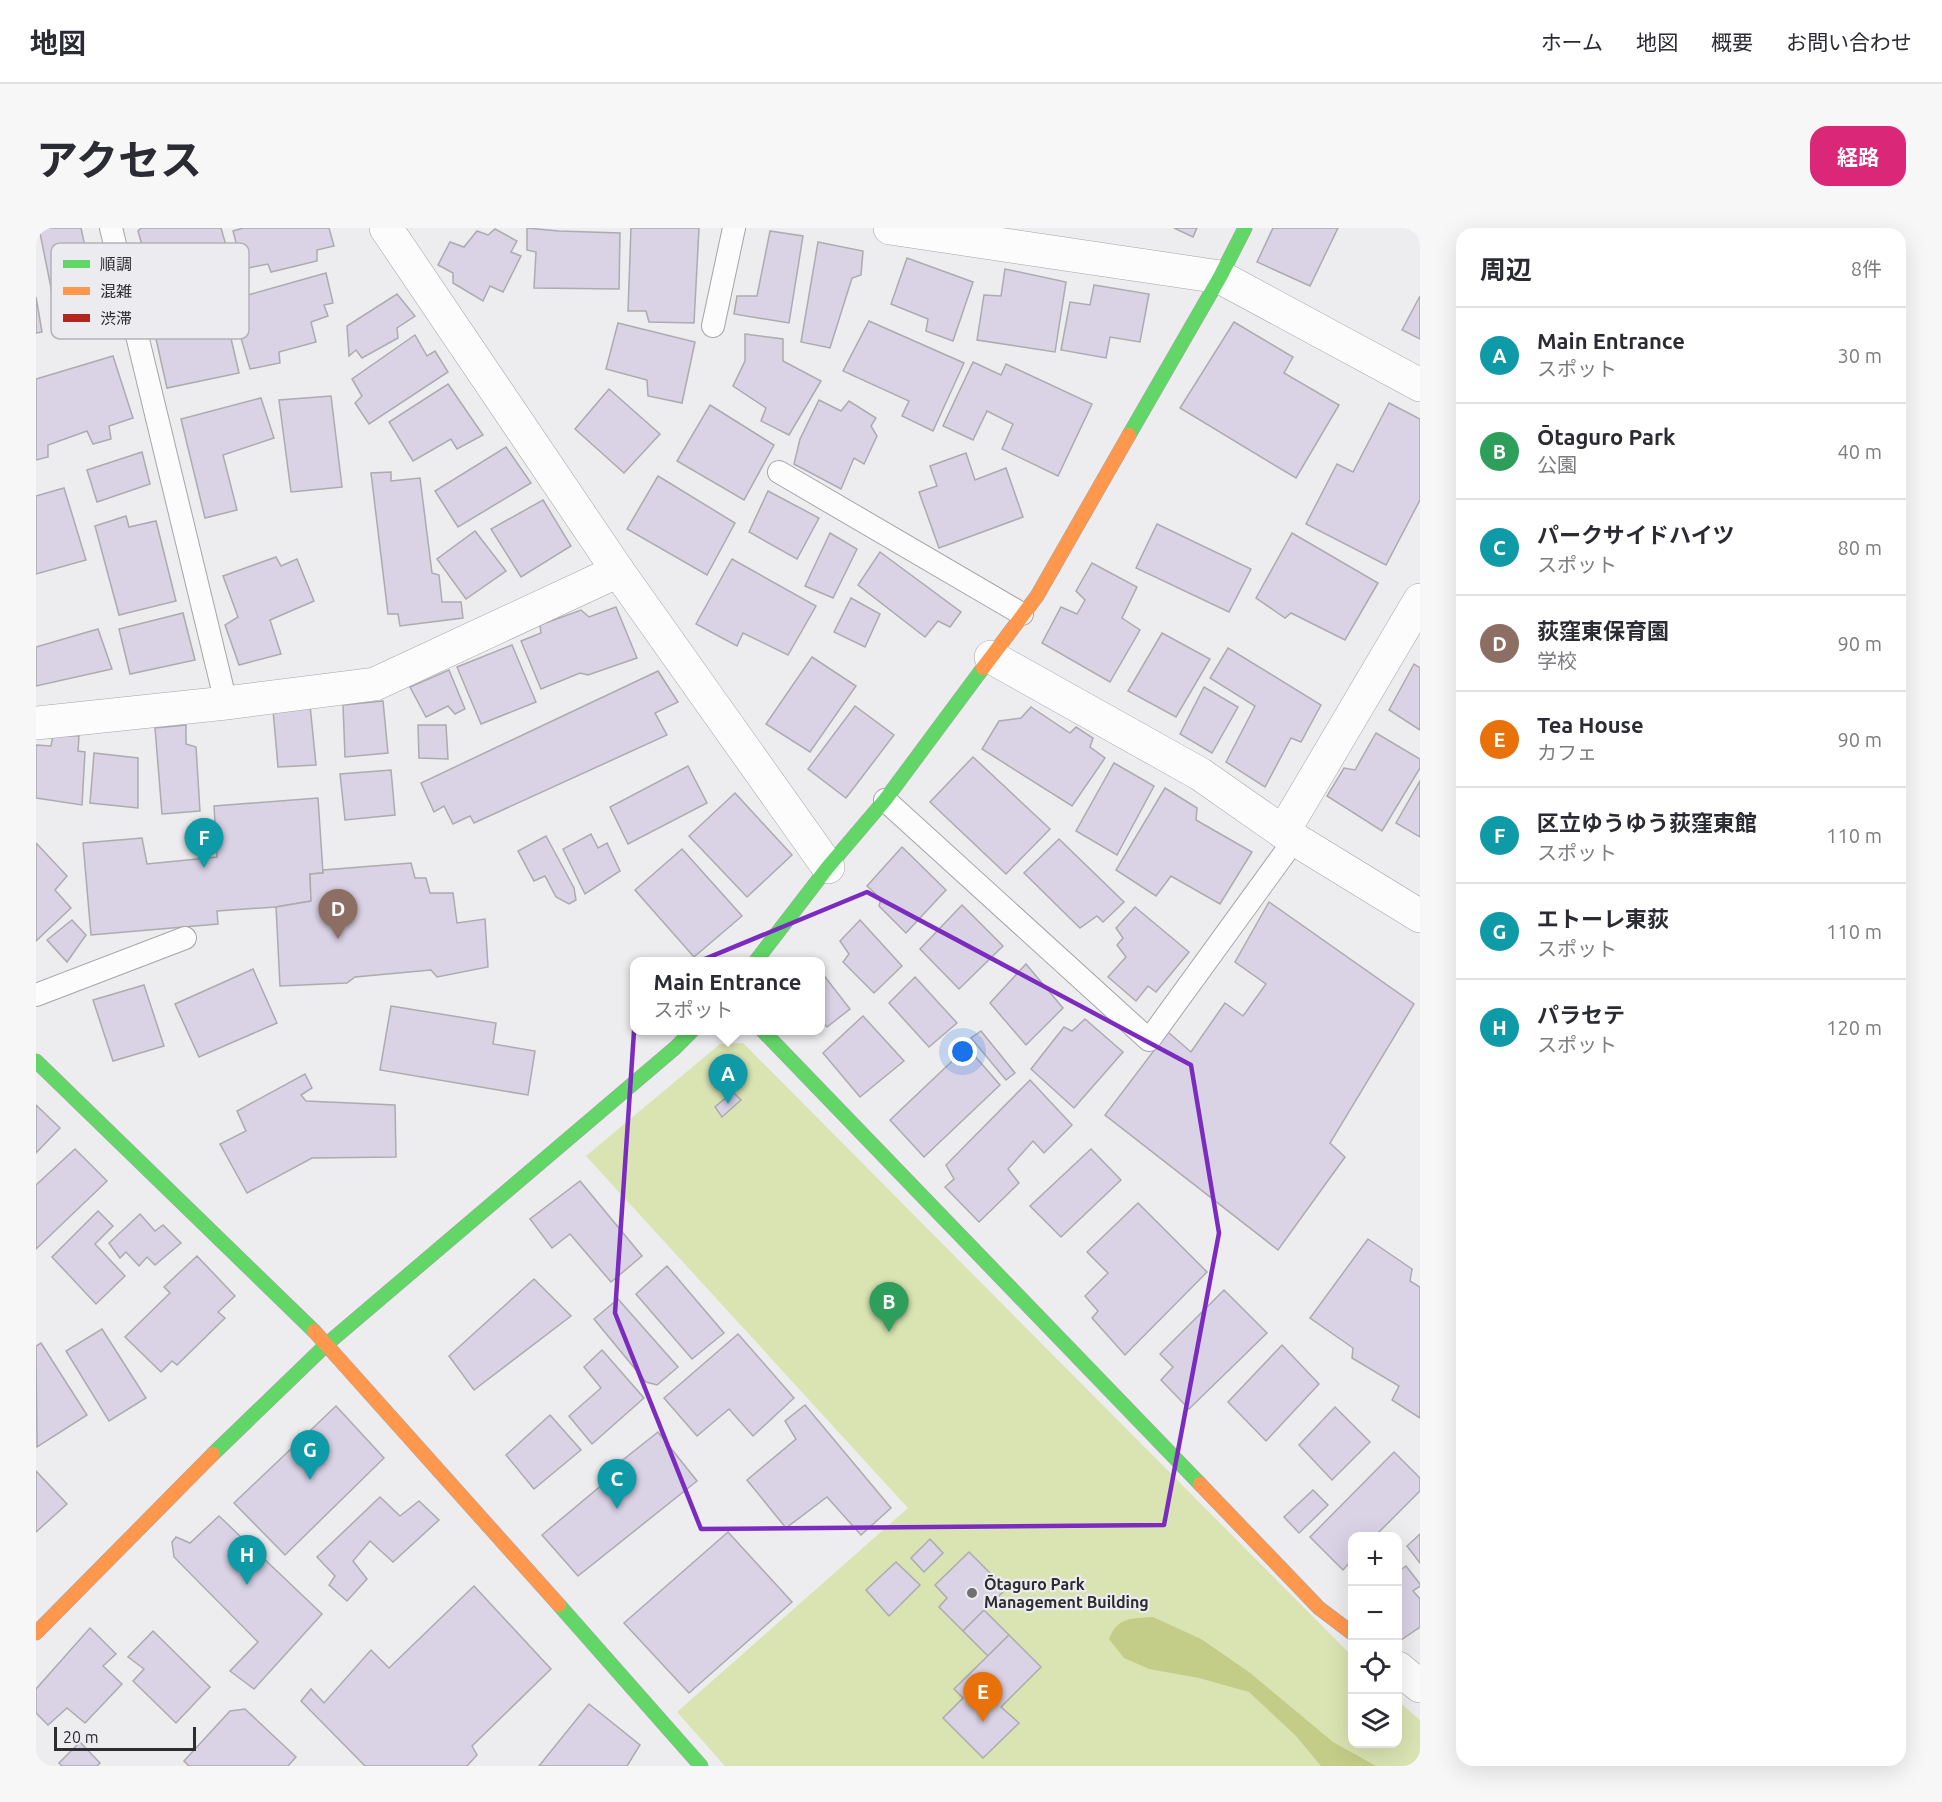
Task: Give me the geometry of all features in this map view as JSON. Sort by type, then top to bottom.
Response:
[{"type":"street","points":[[386,228],[618,572],[828,867]]},
{"type":"street","points":[[890,228],[1220,277],[1420,385]]},
{"type":"street","points":[[759,957],[828,867],[885,800],[1037,596],[1220,277],[1245,228]]},
{"type":"street","points":[[36,723],[226,703],[375,684],[618,572]]},
{"type":"street","points":[[1289,835],[1420,600]]},
{"type":"street","points":[[992,657],[1200,774],[1289,835],[1420,916]]},
{"type":"street","points":[[38,1625],[327,1344],[688,1035]]},
{"type":"street","points":[[767,1035],[1319,1608],[1348,1629]]},
{"type":"street","points":[[36,1061],[327,1344],[701,1766]]},
{"type":"street","points":[[1402,1671],[1420,1686]]},
{"type":"lane","points":[[111,228],[115,243]]},
{"type":"lane","points":[[713,326],[734,228]]},
{"type":"lane","points":[[138,339],[226,703]]},
{"type":"lane","points":[[779,472],[1022,614]]},
{"type":"lane","points":[[885,800],[1149,1040],[1289,835]]},
{"type":"lane","points":[[36,995],[185,938]]},
{"type":"highlighted area","points":[[867,892],[1191,1065],[1219,1233],[1164,1525],[701,1529],[615,1313],[637,987]]},
{"type":"shaded area","points":[[743,1043],[1348,1652],[1348,1748],[1402,1748],[1402,1704],[1420,1720],[1420,1766],[725,1766],[677,1712],[908,1508],[586,1156],[720,1044]]},
{"type":"shaded area","points":[[1153,1617],[1201,1639],[1249,1672],[1333,1742],[1376,1766],[1321,1766],[1296,1736],[1249,1692],[1199,1678],[1149,1669],[1124,1658],[1109,1639],[1117,1626],[1127,1620]]},
{"type":"building","points":[[39,228],[81,228],[84,243],[51,243],[51,288]]},
{"type":"building","points":[[141,228],[221,228],[225,243],[141,243],[138,231]]},
{"type":"building","points":[[243,228],[329,228],[334,246],[317,250],[317,261],[271,272],[268,264],[249,268],[249,243],[236,243],[233,231]]},
{"type":"building","points":[[527,228],[620,233],[619,289],[534,288],[536,252],[527,250]]},
{"type":"building","points":[[631,228],[699,228],[694,323],[649,322],[646,311],[628,311]]},
{"type":"building","points":[[1174,228],[1197,228],[1193,237]]},
{"type":"building","points":[[1273,228],[1338,228],[1310,286],[1257,262]]},
{"type":"building","points":[[495,229],[517,241],[511,252],[521,256],[503,292],[490,286],[483,301],[453,283],[453,273],[438,265],[450,242],[464,247],[477,231],[488,235]]},
{"type":"building","points":[[770,231],[803,236],[789,323],[734,314],[737,296],[757,296]]},
{"type":"building","points":[[818,242],[863,251],[861,275],[852,278],[830,348],[801,342]]},
{"type":"building","points":[[907,258],[973,282],[953,341],[926,331],[928,319],[891,304]]},
{"type":"building","points":[[1005,269],[1066,282],[1055,352],[977,340],[984,295],[1001,296]]},
{"type":"building","points":[[326,273],[333,303],[324,305],[328,316],[311,322],[316,342],[279,352],[280,363],[250,369],[241,339],[249,339],[249,295]]},
{"type":"building","points":[[1094,285],[1149,294],[1140,342],[1110,337],[1106,358],[1061,350],[1070,302],[1090,305]]},
{"type":"building","points":[[397,294],[415,316],[397,328],[398,338],[362,358],[356,350],[349,356],[347,326]]},
{"type":"building","points":[[1420,296],[1420,339],[1402,330]]},
{"type":"building","points":[[36,297],[42,332],[36,333]]},
{"type":"building","points":[[869,321],[964,363],[933,431],[902,416],[909,401],[843,371]]},
{"type":"building","points":[[1234,322],[1293,357],[1284,373],[1339,405],[1296,478],[1180,408]]},
{"type":"building","points":[[618,323],[695,342],[682,403],[648,396],[647,380],[606,369]]},
{"type":"building","points":[[745,334],[783,339],[783,361],[821,381],[789,435],[761,421],[766,408],[733,386],[745,361]]},
{"type":"building","points":[[415,335],[427,356],[435,351],[448,372],[369,424],[355,403],[362,396],[352,379]]},
{"type":"building","points":[[156,339],[231,339],[239,373],[167,388]]},
{"type":"building","points":[[113,356],[133,418],[109,426],[111,439],[93,444],[87,431],[48,445],[48,457],[36,460],[36,379]]},
{"type":"building","points":[[973,362],[1001,375],[1006,364],[1092,404],[1058,476],[1002,449],[1013,424],[987,411],[973,440],[943,426]]},
{"type":"building","points":[[448,384],[483,435],[457,449],[451,439],[413,461],[389,422]]},
{"type":"building","points":[[609,389],[660,434],[624,473],[575,429]]},
{"type":"building","points":[[331,396],[342,487],[291,492],[279,400]]},
{"type":"building","points":[[261,398],[274,438],[223,455],[237,510],[205,518],[181,419]]},
{"type":"building","points":[[819,400],[841,411],[849,401],[876,418],[871,426],[877,436],[864,464],[854,458],[841,489],[794,464],[800,439]]},
{"type":"building","points":[[1389,403],[1420,419],[1420,500],[1386,565],[1306,524],[1337,464],[1353,472]]},
{"type":"building","points":[[710,405],[774,445],[744,500],[677,461]]},
{"type":"building","points":[[506,447],[531,483],[458,527],[435,491]]},
{"type":"building","points":[[142,452],[150,484],[97,502],[87,470]]},
{"type":"building","points":[[966,453],[975,480],[1006,468],[1023,517],[939,548],[919,492],[937,486],[930,466]]},
{"type":"building","points":[[391,472],[391,481],[420,478],[432,573],[439,575],[442,602],[461,602],[463,618],[400,626],[398,614],[388,614],[371,473]]},
{"type":"building","points":[[658,476],[735,523],[707,575],[627,529]]},
{"type":"building","points":[[64,488],[86,560],[36,574],[36,496]]},
{"type":"building","points":[[768,491],[819,518],[797,559],[749,532]]},
{"type":"building","points":[[543,500],[571,546],[521,577],[491,529]]},
{"type":"building","points":[[126,516],[129,527],[156,521],[176,601],[119,615],[95,526]]},
{"type":"building","points":[[1157,524],[1251,569],[1229,612],[1136,568]]},
{"type":"building","points":[[475,531],[506,571],[466,599],[437,559]]},
{"type":"building","points":[[830,533],[857,549],[833,598],[805,586]]},
{"type":"building","points":[[1292,533],[1378,583],[1345,640],[1291,613],[1285,618],[1256,598]]},
{"type":"building","points":[[880,552],[961,612],[950,627],[938,621],[925,637],[858,585]]},
{"type":"building","points":[[276,557],[281,566],[297,559],[314,601],[270,620],[281,654],[239,665],[225,625],[238,617],[223,576]]},
{"type":"building","points":[[732,559],[816,606],[788,655],[743,633],[737,646],[696,624]]},
{"type":"building","points":[[1092,563],[1137,587],[1122,618],[1140,630],[1110,682],[1042,643],[1061,607],[1077,614],[1085,600],[1076,591]]},
{"type":"building","points":[[851,598],[880,614],[865,647],[834,632]]},
{"type":"building","points":[[616,607],[637,658],[588,675],[580,673],[541,689],[521,641],[541,633],[540,625],[581,610],[589,617]]},
{"type":"building","points":[[183,613],[195,660],[130,674],[119,629]]},
{"type":"building","points":[[98,629],[112,669],[36,686],[36,647]]},
{"type":"building","points":[[1162,633],[1210,659],[1176,717],[1128,691]]},
{"type":"building","points":[[512,645],[536,702],[481,724],[457,667]]},
{"type":"building","points":[[1228,648],[1321,705],[1301,742],[1291,738],[1265,787],[1226,762],[1255,706],[1210,678]]},
{"type":"building","points":[[812,657],[856,686],[810,752],[766,724]]},
{"type":"building","points":[[1414,664],[1420,668],[1420,730],[1389,710]]},
{"type":"building","points":[[449,670],[465,709],[455,714],[448,706],[426,717],[410,687]]},
{"type":"building","points":[[658,671],[678,702],[655,713],[667,735],[474,823],[470,816],[453,824],[444,806],[434,812],[421,783]]},
{"type":"building","points":[[1204,687],[1238,707],[1212,753],[1180,734]]},
{"type":"building","points":[[383,701],[388,753],[345,757],[343,705]]},
{"type":"building","points":[[310,705],[316,765],[278,767],[273,710]]},
{"type":"building","points":[[855,706],[894,735],[846,798],[808,769]]},
{"type":"building","points":[[1031,707],[1070,733],[1076,727],[1093,738],[1090,747],[1105,758],[1072,806],[982,749],[999,721],[1021,718]]},
{"type":"building","points":[[186,725],[186,744],[196,747],[200,811],[162,814],[155,728]]},
{"type":"building","points":[[418,725],[446,725],[448,759],[419,758]]},
{"type":"building","points":[[1376,733],[1420,759],[1420,768],[1382,831],[1327,796],[1344,768],[1355,770]]},
{"type":"building","points":[[53,735],[79,736],[78,751],[85,752],[82,805],[36,798],[36,745],[51,746]]},
{"type":"building","points":[[94,753],[138,758],[138,808],[90,803]]},
{"type":"building","points":[[973,757],[1050,829],[1006,874],[930,802]]},
{"type":"building","points":[[1114,763],[1154,786],[1117,855],[1076,831]]},
{"type":"building","points":[[688,766],[707,803],[628,844],[610,807]]},
{"type":"building","points":[[391,770],[395,815],[345,820],[340,774]]},
{"type":"building","points":[[1420,781],[1420,837],[1396,823]]},
{"type":"building","points":[[1165,788],[1197,808],[1196,820],[1252,852],[1220,904],[1171,876],[1156,896],[1116,870]]},
{"type":"building","points":[[735,793],[792,855],[747,897],[689,836]]},
{"type":"building","points":[[318,798],[323,873],[310,874],[311,901],[276,907],[217,911],[218,924],[91,935],[83,843],[142,838],[147,864],[217,857],[214,806]]},
{"type":"building","points":[[591,834],[598,848],[607,843],[620,871],[585,894],[563,849]]},
{"type":"building","points":[[546,836],[574,888],[576,900],[569,904],[556,897],[545,876],[534,881],[518,851]]},
{"type":"building","points":[[1059,839],[1124,902],[1103,922],[1097,916],[1080,928],[1024,873]]},
{"type":"building","points":[[36,843],[67,876],[55,890],[71,908],[36,941]]},
{"type":"building","points":[[902,847],[946,890],[906,933],[879,906],[881,899],[867,886]]},
{"type":"building","points":[[682,849],[742,916],[694,957],[635,890]]},
{"type":"building","points":[[411,863],[415,878],[426,878],[430,893],[453,893],[457,923],[485,919],[488,967],[437,977],[431,970],[355,977],[347,983],[280,986],[276,907],[311,901],[310,874],[323,873],[323,870]]},
{"type":"building","points":[[1269,902],[1414,1004],[1330,1143],[1345,1157],[1278,1250],[1105,1115],[1168,1032],[1191,1052],[1225,1003],[1243,1016],[1266,984],[1235,962]]},
{"type":"building","points":[[962,905],[1003,946],[959,989],[920,949]]},
{"type":"building","points":[[1135,907],[1189,952],[1156,992],[1148,986],[1136,1001],[1108,977],[1126,957],[1117,945],[1123,938],[1116,928]]},
{"type":"building","points":[[72,920],[86,935],[67,962],[47,940]]},
{"type":"building","points":[[860,920],[902,966],[874,993],[843,962],[849,954],[840,941]]},
{"type":"building","points":[[1026,964],[1063,1008],[1026,1045],[990,1003]]},
{"type":"building","points":[[253,969],[277,1023],[199,1057],[175,1004]]},
{"type":"building","points":[[825,977],[850,1009],[827,1027],[825,1025]]},
{"type":"building","points":[[915,977],[957,1023],[929,1047],[889,1003]]},
{"type":"building","points":[[144,985],[164,1046],[113,1061],[93,1000]]},
{"type":"building","points":[[391,1006],[496,1023],[493,1044],[535,1051],[528,1095],[380,1070]]},
{"type":"building","points":[[863,1016],[904,1061],[860,1097],[823,1053]]},
{"type":"building","points":[[1085,1019],[1123,1052],[1074,1108],[1031,1069],[1064,1027],[1072,1031]]},
{"type":"building","points":[[981,1031],[1015,1073],[1006,1080],[971,1038]]},
{"type":"building","points":[[967,1047],[1000,1085],[924,1157],[890,1120]]},
{"type":"building","points":[[305,1074],[312,1088],[301,1095],[306,1101],[395,1105],[396,1157],[312,1158],[247,1193],[220,1144],[246,1131],[237,1111]]},
{"type":"building","points":[[1030,1080],[1072,1125],[1044,1153],[1033,1141],[1008,1169],[1019,1183],[979,1222],[945,1187],[954,1179],[946,1165]]},
{"type":"building","points":[[733,1092],[741,1100],[722,1117],[715,1107]]},
{"type":"building","points":[[36,1105],[60,1128],[36,1153]]},
{"type":"building","points":[[75,1149],[107,1181],[36,1249],[36,1185]]},
{"type":"building","points":[[1091,1149],[1121,1180],[1061,1237],[1030,1206]]},
{"type":"building","points":[[580,1181],[642,1256],[611,1282],[570,1234],[552,1248],[530,1219]]},
{"type":"building","points":[[1138,1203],[1207,1272],[1125,1355],[1092,1318],[1098,1311],[1085,1296],[1108,1273],[1087,1252]]},
{"type":"building","points":[[98,1211],[113,1226],[95,1244],[125,1276],[96,1304],[52,1257]]},
{"type":"building","points":[[140,1214],[155,1231],[163,1225],[181,1243],[155,1265],[147,1257],[139,1266],[126,1252],[120,1258],[109,1243]]},
{"type":"building","points":[[1368,1239],[1412,1269],[1410,1281],[1420,1287],[1420,1418],[1392,1400],[1399,1386],[1352,1358],[1353,1348],[1310,1318]]},
{"type":"building","points":[[197,1256],[235,1296],[218,1312],[225,1318],[177,1365],[172,1361],[161,1372],[125,1337],[170,1293],[164,1287]]},
{"type":"building","points":[[667,1266],[724,1333],[692,1359],[636,1294]]},
{"type":"building","points":[[534,1279],[571,1316],[474,1390],[449,1356]]},
{"type":"building","points":[[1224,1290],[1267,1333],[1189,1409],[1161,1380],[1173,1367],[1160,1354]]},
{"type":"building","points":[[618,1299],[678,1367],[657,1385],[646,1382],[594,1319]]},
{"type":"building","points":[[102,1329],[146,1398],[109,1421],[66,1351]]},
{"type":"building","points":[[738,1334],[794,1398],[753,1436],[729,1409],[697,1436],[664,1398]]},
{"type":"building","points":[[41,1343],[87,1415],[37,1447],[36,1346]]},
{"type":"building","points":[[1282,1345],[1319,1384],[1266,1441],[1228,1402]]},
{"type":"building","points":[[602,1350],[644,1398],[592,1444],[569,1416],[601,1388],[584,1367]]},
{"type":"building","points":[[805,1405],[891,1508],[861,1535],[827,1497],[786,1528],[747,1480],[796,1439],[785,1421]]},
{"type":"building","points":[[336,1406],[384,1458],[285,1555],[234,1503]]},
{"type":"building","points":[[1335,1407],[1370,1442],[1332,1480],[1299,1445]]},
{"type":"building","points":[[550,1415],[581,1450],[534,1489],[506,1455]]},
{"type":"building","points":[[658,1432],[697,1481],[578,1576],[542,1535],[603,1484],[600,1478]]},
{"type":"building","points":[[1394,1452],[1420,1478],[1420,1491],[1379,1532],[1348,1532],[1348,1564],[1343,1570],[1310,1537]]},
{"type":"building","points":[[36,1471],[67,1504],[36,1532]]},
{"type":"building","points":[[1313,1490],[1328,1505],[1299,1533],[1284,1517]]},
{"type":"building","points":[[380,1497],[400,1516],[419,1501],[439,1520],[393,1562],[370,1541],[353,1561],[367,1579],[347,1601],[329,1585],[335,1576],[317,1557]]},
{"type":"building","points":[[219,1516],[322,1614],[254,1689],[230,1671],[258,1642],[174,1557],[172,1542],[176,1537],[190,1543]]},
{"type":"building","points":[[728,1532],[792,1602],[689,1693],[624,1623]]},
{"type":"building","points":[[1420,1534],[1420,1563],[1407,1546]]},
{"type":"building","points":[[930,1539],[943,1553],[924,1572],[911,1558]]},
{"type":"building","name":"Ōtaguro Park Management Building","points":[[969,1552],[1006,1589],[963,1631],[939,1607],[947,1598],[935,1585]]},
{"type":"building","points":[[896,1562],[920,1585],[889,1616],[866,1590]]},
{"type":"building","points":[[1406,1566],[1420,1584],[1413,1591],[1420,1599],[1420,1627],[1402,1639],[1402,1586],[1402,1569]]},
{"type":"building","points":[[474,1586],[551,1669],[472,1746],[477,1755],[467,1766],[365,1766],[301,1701],[311,1689],[324,1703],[371,1650],[389,1668]]},
{"type":"building","points":[[984,1610],[1009,1635],[988,1656],[963,1631]]},
{"type":"building","points":[[90,1628],[116,1654],[103,1666],[122,1684],[85,1723],[67,1708],[48,1725],[36,1713],[36,1689]]},
{"type":"building","points":[[153,1631],[210,1687],[176,1723],[133,1681],[144,1669],[128,1657]]},
{"type":"building","points":[[1009,1635],[1041,1667],[1001,1707],[1019,1723],[983,1758],[943,1718],[963,1698],[954,1689]]},
{"type":"building","points":[[589,1704],[640,1745],[627,1766],[539,1766]]},
{"type":"building","points":[[245,1709],[296,1757],[288,1766],[189,1766],[184,1761],[230,1711]]},
{"type":"building","points":[[80,1742],[100,1763],[97,1766],[62,1766],[59,1763]]},
{"type":"traffic: fast","points":[[1129,435],[1220,277],[1245,228]]},
{"type":"traffic: fast","points":[[759,957],[828,867],[885,800],[983,668]]},
{"type":"traffic: fast","points":[[213,1454],[327,1344],[688,1035]]},
{"type":"traffic: fast","points":[[767,1035],[1200,1484]]},
{"type":"traffic: fast","points":[[36,1061],[314,1331]]},
{"type":"traffic: fast","points":[[559,1605],[701,1766]]},
{"type":"traffic: slow","points":[[983,668],[1037,596],[1129,435]]},
{"type":"traffic: slow","points":[[314,1331],[559,1605]]},
{"type":"traffic: slow","points":[[36,1633],[213,1454]]},
{"type":"traffic: slow","points":[[1200,1484],[1319,1608],[1348,1630]]},
{"type":"place","name":"区立ゆうゆう荻窪東館","points":[[204,868]]},
{"type":"place","name":"荻窪東保育園","points":[[338,939]]},
{"type":"place","name":"Main Entrance","points":[[728,1104]]},
{"type":"place","name":"Ōtaguro Park","points":[[889,1332]]},
{"type":"place","name":"エトーレ東荻","points":[[310,1480]]},
{"type":"place","name":"パークサイドハイツ","points":[[617,1509]]},
{"type":"place","name":"パラセテ","points":[[247,1585]]},
{"type":"place","name":"Ōtaguro Park Management Building","points":[[972,1593]]},
{"type":"place","name":"Tea House","points":[[983,1722]]}]
